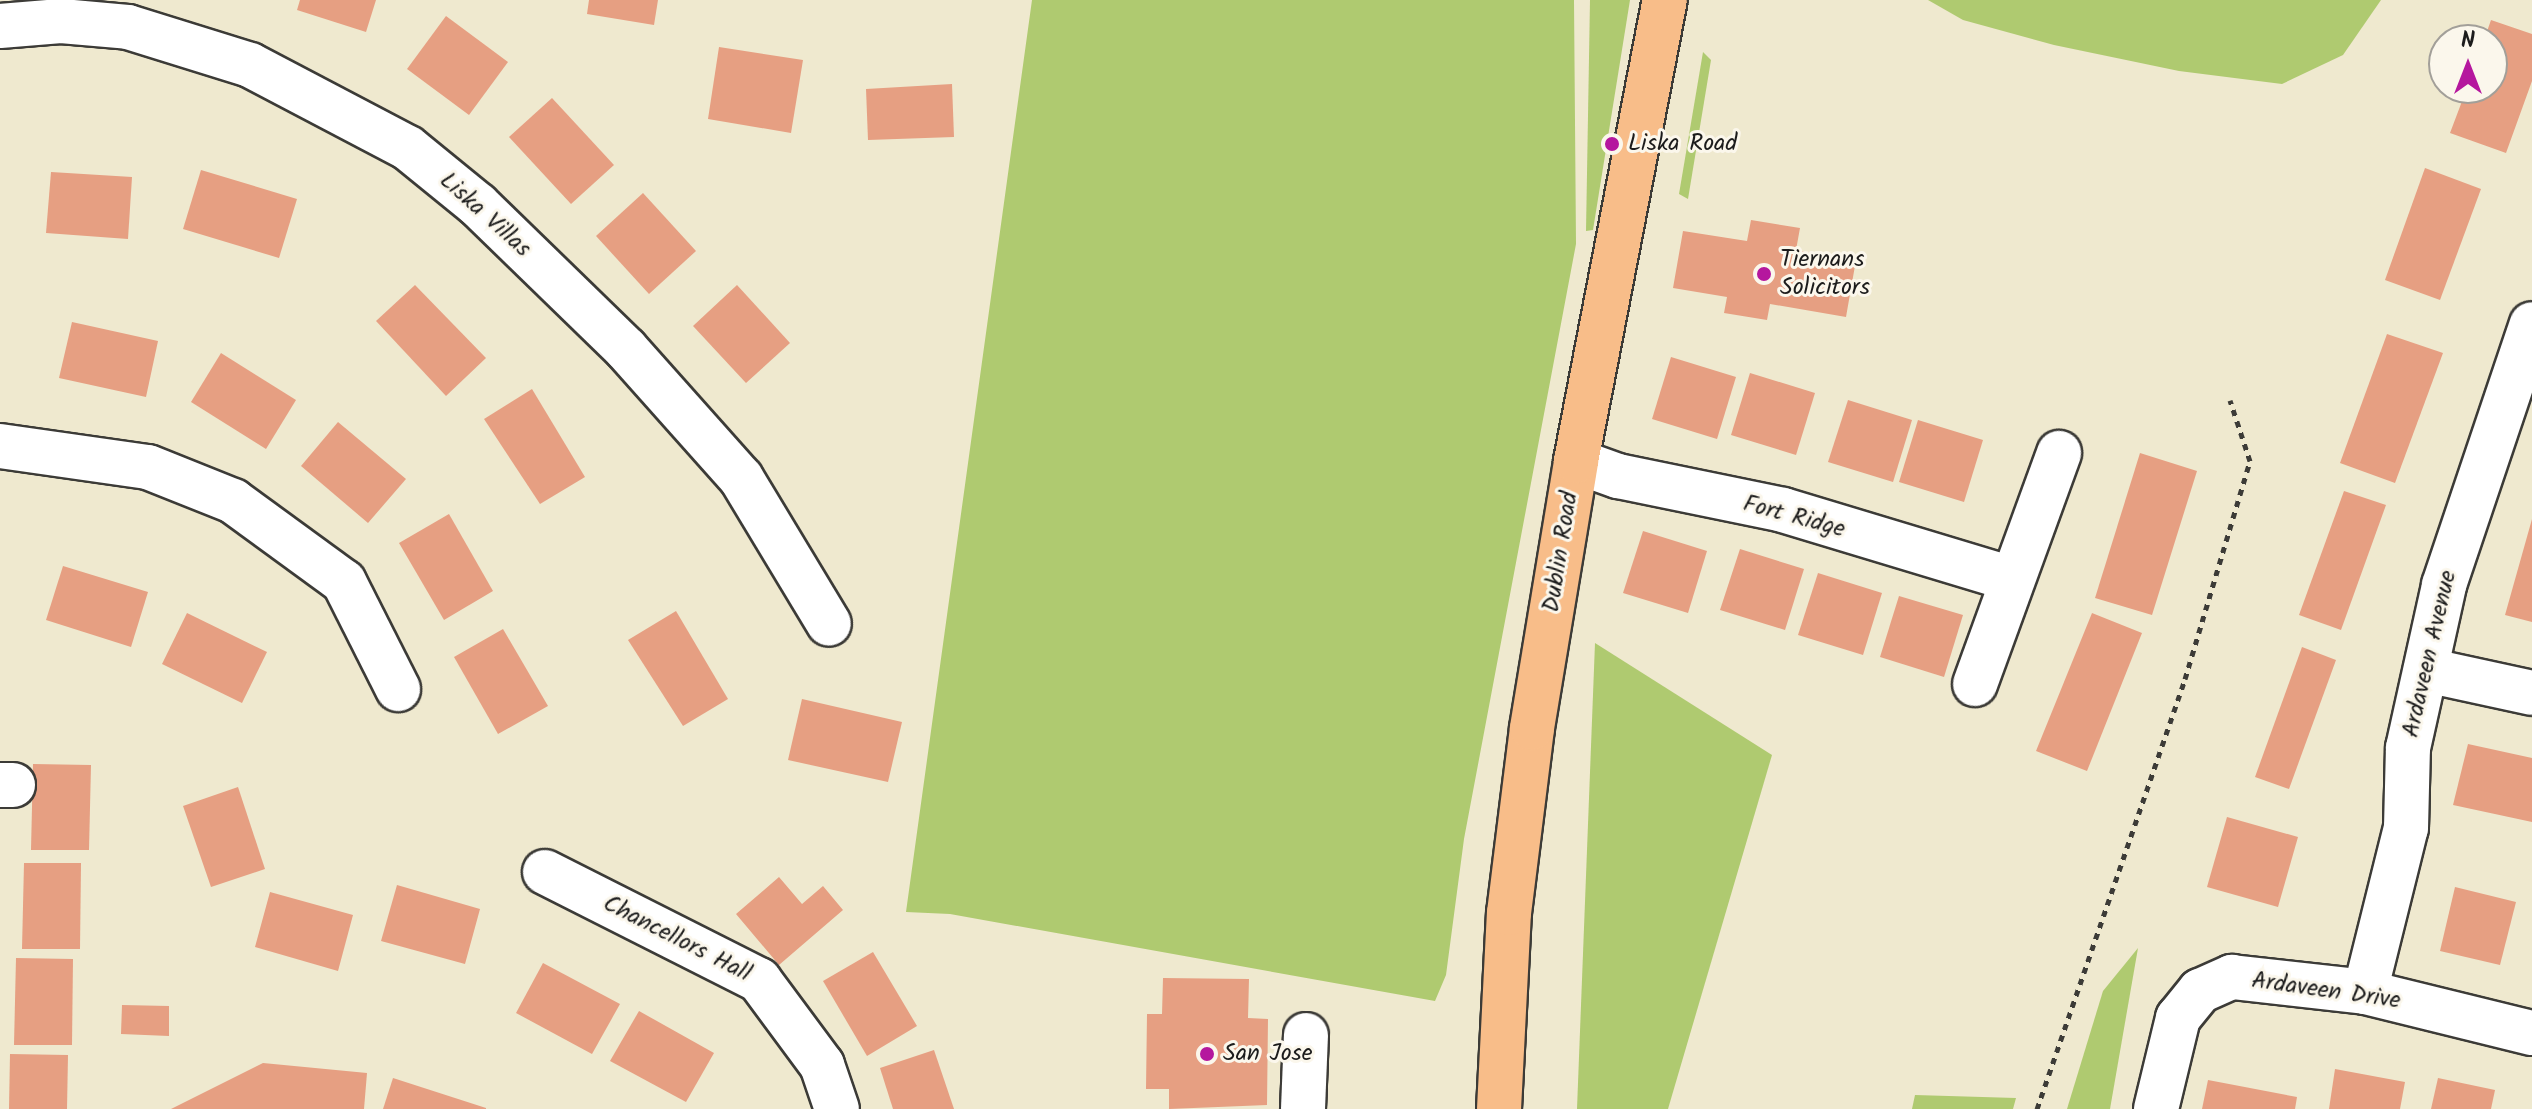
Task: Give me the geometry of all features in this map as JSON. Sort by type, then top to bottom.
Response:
[{"type":"main road","name":"Dublin Road","points":[[1499,1109],[1509,913],[1532,728],[1576,461],[1665,0]]},
{"type":"street","name":"Liska Villas","points":[[0,26],[61,21],[128,27],[250,65],[408,148],[478,205],[626,349],[741,478],[829,624]]},
{"type":"street","name":"Ardaveen Avenue","points":[[2365,992],[2406,828],[2408,748],[2444,585],[2532,324]]},
{"type":"street","points":[[0,446],[148,467],[233,501],[344,582],[398,689]]},
{"type":"street","points":[[1975,684],[2059,453]]},
{"type":"street","name":"Fort Ridge","points":[[1576,461],[1618,476],[1783,510],[2011,579]]},
{"type":"street","points":[[2426,670],[2532,693]]},
{"type":"street","name":"Chancellors Hall","points":[[545,872],[759,980],[822,1065],[837,1109]]},
{"type":"street","name":"Ardaveen Drive","points":[[2156,1109],[2178,1018],[2200,991],[2232,977],[2365,992],[2532,1033]]},
{"type":"street","points":[[1303,1109],[1306,1035]]},
{"type":"path","points":[[2037,1109],[2185,679],[2250,461],[2230,400]]},
{"type":"green space","points":[[1032,0],[1574,0],[1576,244],[1464,839],[1446,975],[1435,1001],[950,914],[906,912]]},
{"type":"green space","points":[[1590,0],[1630,0],[1593,230],[1586,231]]},
{"type":"green space","points":[[1928,0],[2381,0],[2343,55],[2282,84],[2179,71],[2054,45],[1963,20]]},
{"type":"green space","points":[[1703,52],[1711,60],[1688,199],[1679,194]]},
{"type":"green space","points":[[1595,643],[1772,755],[1668,1109],[1577,1109]]},
{"type":"green space","points":[[2138,948],[2110,1109],[2067,1109],[2103,991]]},
{"type":"green space","points":[[1915,1095],[2016,1098],[2013,1109],[1912,1109]]},
{"type":"building","points":[[300,0],[376,0],[366,32],[297,10]]},
{"type":"building","points":[[589,0],[658,0],[654,25],[587,14]]},
{"type":"building","points":[[446,16],[508,62],[469,115],[407,69]]},
{"type":"building","points":[[2508,26],[2532,34],[2532,81],[2506,153],[2450,133],[2461,104],[2508,104]]},
{"type":"building","points":[[719,47],[803,60],[791,133],[708,119]]},
{"type":"building","points":[[952,84],[954,137],[868,140],[866,89]]},
{"type":"building","points":[[552,98],[614,165],[571,204],[509,137]]},
{"type":"building","points":[[2425,168],[2481,189],[2440,300],[2385,280]]},
{"type":"building","points":[[201,170],[297,199],[279,258],[183,229]]},
{"type":"building","points":[[51,172],[132,177],[128,239],[46,233]]},
{"type":"building","points":[[643,193],[696,251],[649,294],[596,236]]},
{"type":"building","name":"Tiernans Solicitors","points":[[1751,220],[1800,228],[1796,250],[1856,260],[1846,317],[1770,304],[1767,320],[1724,313],[1727,297],[1673,288],[1683,231],[1747,241]]},
{"type":"building","points":[[415,285],[486,358],[446,396],[376,321]]},
{"type":"building","points":[[737,285],[790,343],[746,383],[693,326]]},
{"type":"building","points":[[72,322],[158,341],[146,397],[59,378]]},
{"type":"building","points":[[2387,334],[2443,353],[2395,483],[2340,463]]},
{"type":"building","points":[[221,353],[296,400],[266,449],[191,402]]},
{"type":"building","points":[[1671,357],[1736,377],[1717,439],[1652,419]]},
{"type":"building","points":[[1750,373],[1815,393],[1796,455],[1731,435]]},
{"type":"building","points":[[532,389],[585,477],[540,504],[484,419]]},
{"type":"building","points":[[1848,400],[1912,420],[1893,482],[1828,462]]},
{"type":"building","points":[[1918,420],[1983,440],[1964,502],[1899,482]]},
{"type":"building","points":[[338,422],[406,479],[368,523],[301,466]]},
{"type":"building","points":[[2140,453],[2197,471],[2152,615],[2095,598]]},
{"type":"building","points":[[2344,491],[2386,505],[2341,630],[2299,615]]},
{"type":"building","points":[[449,514],[493,591],[444,620],[399,543]]},
{"type":"building","points":[[2532,519],[2532,622],[2505,615]]},
{"type":"building","points":[[1643,531],[1707,551],[1688,613],[1623,593]]},
{"type":"building","points":[[1740,549],[1804,569],[1785,630],[1720,610]]},
{"type":"building","points":[[63,566],[148,592],[131,647],[46,620]]},
{"type":"building","points":[[1818,573],[1882,593],[1863,655],[1798,635]]},
{"type":"building","points":[[1899,596],[1963,615],[1944,677],[1880,657]]},
{"type":"building","points":[[676,611],[728,699],[683,726],[628,640]]},
{"type":"building","points":[[187,613],[267,652],[242,703],[162,664]]},
{"type":"building","points":[[2092,613],[2142,633],[2087,771],[2036,751]]},
{"type":"building","points":[[503,629],[548,706],[498,734],[454,657]]},
{"type":"building","points":[[2302,647],[2336,660],[2289,789],[2255,777]]},
{"type":"building","points":[[802,699],[902,722],[888,782],[788,760]]},
{"type":"building","points":[[2468,744],[2532,758],[2532,822],[2453,805]]},
{"type":"building","points":[[33,764],[91,765],[89,850],[31,850]]},
{"type":"building","points":[[238,787],[265,869],[211,887],[183,806]]},
{"type":"building","points":[[2227,817],[2298,837],[2278,907],[2207,887]]},
{"type":"building","points":[[24,863],[81,863],[80,949],[22,949]]},
{"type":"building","points":[[779,877],[802,904],[823,886],[843,910],[779,965],[736,914]]},
{"type":"building","points":[[397,885],[480,909],[465,964],[381,941]]},
{"type":"building","points":[[2455,887],[2516,902],[2500,965],[2440,951]]},
{"type":"building","points":[[270,892],[353,915],[338,971],[255,947]]},
{"type":"building","points":[[873,952],[917,1026],[867,1056],[823,981]]},
{"type":"building","points":[[16,958],[73,959],[72,1045],[14,1045]]},
{"type":"building","points":[[543,963],[620,1004],[592,1054],[516,1013]]},
{"type":"building","name":"San Jose","points":[[1163,978],[1249,979],[1248,1018],[1268,1019],[1267,1105],[1169,1109],[1169,1089],[1146,1089],[1147,1014],[1162,1014]]},
{"type":"building","points":[[122,1005],[169,1006],[169,1036],[121,1034]]},
{"type":"building","points":[[639,1011],[714,1053],[686,1102],[610,1061]]},
{"type":"building","points":[[934,1050],[954,1109],[893,1109],[880,1068]]},
{"type":"building","points":[[10,1054],[68,1055],[67,1109],[9,1109]]},
{"type":"building","points":[[263,1063],[367,1073],[364,1109],[171,1109]]},
{"type":"building","points":[[2335,1069],[2405,1082],[2400,1109],[2329,1109]]},
{"type":"building","points":[[393,1078],[486,1108],[486,1109],[383,1109]]},
{"type":"building","points":[[2438,1078],[2495,1090],[2491,1109],[2431,1109]]},
{"type":"building","points":[[2208,1080],[2297,1097],[2295,1109],[2202,1109]]},
{"type":"place","name":"Liska Road","points":[[1612,144]]},
{"type":"place","name":"Tiernans Solicitors","points":[[1764,274]]},
{"type":"place","name":"San Jose","points":[[1207,1054]]}]
